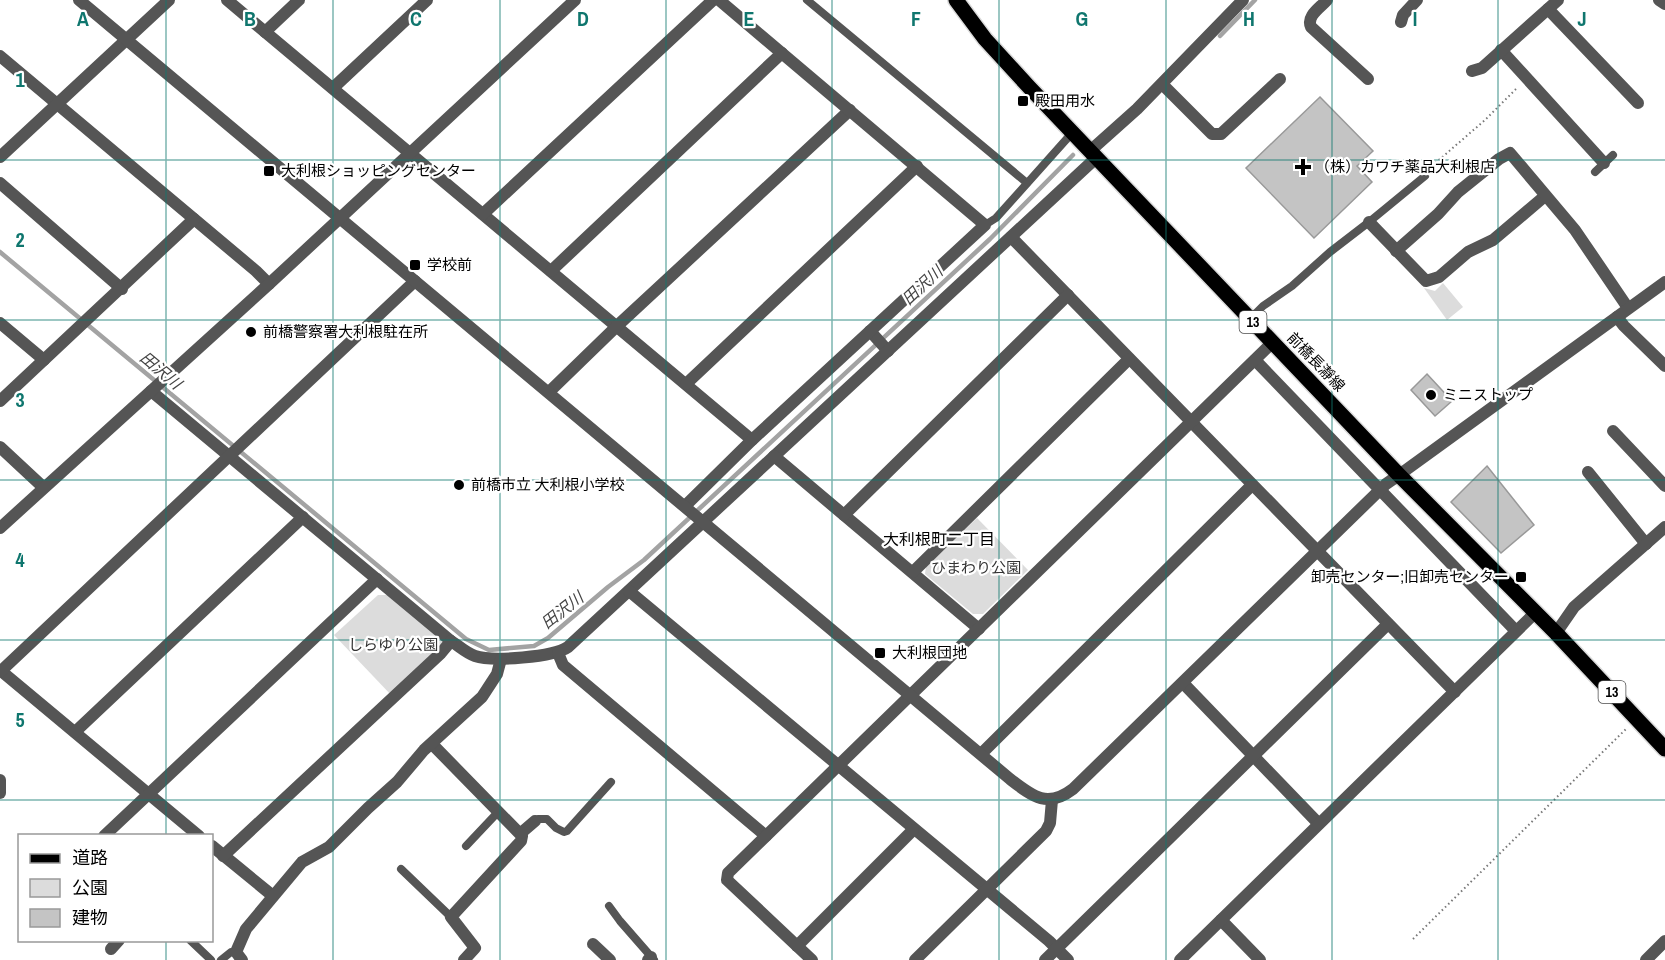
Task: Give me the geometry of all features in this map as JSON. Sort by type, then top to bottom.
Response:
[{"type":"main road","name":"前橋長瀞線","points":[[956,0],[985,39],[1072,133],[1399,475],[1557,634]]},
{"type":"main road","name":"13","points":[[1557,634],[1665,749]]},
{"type":"street","points":[[79,0],[1027,792],[1041,799],[1052,800],[1064,796],[1073,789],[1399,475],[1665,282]]},
{"type":"street","points":[[0,157],[170,0]]},
{"type":"street","points":[[226,0],[752,440]]},
{"type":"street","points":[[266,32],[299,0]]},
{"type":"street","points":[[333,88],[427,0]]},
{"type":"street","points":[[0,528],[269,284],[575,0]]},
{"type":"street","points":[[483,214],[714,0]]},
{"type":"street","points":[[685,506],[752,440],[985,225],[719,0]]},
{"type":"street","points":[[151,391],[451,641],[476,657],[501,659],[558,653],[568,647],[629,591],[1011,237],[1243,0]]},
{"type":"street","points":[[1327,0],[1311,18],[1309,23],[1311,27],[1368,80]]},
{"type":"street","points":[[1401,22],[1403,15],[1418,0]]},
{"type":"street","points":[[1472,72],[1479,71],[1558,0]]},
{"type":"street","points":[[1659,0],[1665,4]]},
{"type":"street","points":[[1548,9],[1638,103]]},
{"type":"street","points":[[1501,50],[1604,163]]},
{"type":"street","points":[[551,271],[782,53]]},
{"type":"street","points":[[0,56],[269,284]]},
{"type":"street","points":[[1161,84],[1212,135],[1221,134],[1280,79]]},
{"type":"street","points":[[549,392],[850,110]]},
{"type":"street","points":[[1396,251],[1438,214],[1458,192],[1499,159],[1510,153],[1575,230],[1628,308]]},
{"type":"street","points":[[686,384],[917,166]]},
{"type":"street","points":[[0,183],[122,289]]},
{"type":"street","points":[[1369,222],[1426,281],[1439,277],[1468,252],[1493,240],[1545,196]]},
{"type":"street","points":[[0,401],[194,219]]},
{"type":"street","points":[[1011,237],[1455,692]]},
{"type":"street","points":[[197,834],[0,670],[415,281]]},
{"type":"street","points":[[844,515],[1068,295]]},
{"type":"street","points":[[1617,317],[1665,366]]},
{"type":"street","points":[[0,323],[44,360]]},
{"type":"street","points":[[870,331],[888,351]]},
{"type":"street","points":[[812,960],[726,876],[1273,342]]},
{"type":"street","points":[[912,572],[1130,359]]},
{"type":"street","points":[[1255,360],[1516,631]]},
{"type":"street","points":[[1613,431],[1665,486]]},
{"type":"street","points":[[0,447],[43,487]]},
{"type":"street","points":[[774,456],[979,628]]},
{"type":"street","points":[[1588,472],[1646,544]]},
{"type":"street","points":[[982,753],[1252,485]]},
{"type":"street","points":[[75,732],[303,517]]},
{"type":"street","points":[[1557,634],[1574,607],[1665,527]]},
{"type":"street","points":[[106,834],[377,579]]},
{"type":"street","points":[[629,591],[1068,960]]},
{"type":"street","points":[[1180,960],[1536,612]]},
{"type":"street","points":[[1045,960],[1388,624]]},
{"type":"street","points":[[224,856],[451,641]]},
{"type":"street","points":[[558,653],[564,665],[766,836]]},
{"type":"street","points":[[239,956],[243,932],[302,862],[329,847],[397,782],[419,756],[482,697],[497,674],[501,659]]},
{"type":"street","points":[[1183,683],[1318,823]]},
{"type":"street","points":[[432,744],[521,833],[521,841],[451,917],[475,948],[465,960]]},
{"type":"street","points":[[0,780],[0,793]]},
{"type":"street","points":[[915,960],[1046,831],[1050,823],[1052,800]]},
{"type":"street","points":[[521,833],[535,821]]},
{"type":"street","points":[[797,946],[913,830]]},
{"type":"street","points":[[213,847],[273,896]]},
{"type":"street","points":[[1221,920],[1260,960]]},
{"type":"street","points":[[1646,960],[1665,941]]},
{"type":"street","points":[[593,944],[610,960]]},
{"type":"lane","points":[[807,0],[1027,183]]},
{"type":"lane","points":[[985,225],[996,218],[1072,133]]},
{"type":"lane","points":[[1250,319],[1263,306],[1425,176]]},
{"type":"lane","points":[[535,821],[547,819],[556,828],[567,831],[610,782]]},
{"type":"lane","points":[[466,846],[499,811]]},
{"type":"lane","points":[[400,869],[451,917]]},
{"type":"lane","points":[[609,906],[651,959]]},
{"type":"lane","points":[[192,942],[211,960]]},
{"type":"lane","points":[[221,960],[231,952],[239,956]]},
{"type":"path","points":[[1425,176],[1428,170],[1527,79]]},
{"type":"path","points":[[1413,939],[1636,718]]},
{"type":"green space","points":[[1443,283],[1463,307],[1447,320],[1424,288],[1435,291]]},
{"type":"green space","name":"ひまわり公園","points":[[977,518],[1028,570],[983,614],[973,614],[925,574],[926,566]]},
{"type":"green space","name":"しらゆり公園","points":[[378,595],[388,595],[443,639],[441,653],[393,697],[334,635]]},
{"type":"building","name":"（株）カワチ薬品大利根店","points":[[1320,97],[1373,151],[1357,166],[1372,182],[1314,238],[1246,168]]},
{"type":"building","name":"ミニストップ","points":[[1427,374],[1452,401],[1435,416],[1411,390]]},
{"type":"building","points":[[1487,466],[1534,525],[1501,553],[1451,502]]},
{"type":"waterway","name":"田沢川","points":[[1220,36],[1255,0]]},
{"type":"waterway","name":"田沢川","points":[[0,252],[466,639],[489,650],[534,646],[548,638],[644,560],[990,239],[1073,155]]},
{"type":"place","name":"殿田用水","points":[[1023,101]]},
{"type":"place","name":"（株）カワチ薬品大利根店","points":[[1303,167]]},
{"type":"place","name":"大利根ショッピングセンター","points":[[269,171]]},
{"type":"place","name":"学校前","points":[[415,265]]},
{"type":"place","name":"前橋警察署大利根駐在所","points":[[251,332]]},
{"type":"place","name":"ミニストップ","points":[[1431,395]]},
{"type":"place","name":"前橋市立 大利根小学校","points":[[459,485]]},
{"type":"place","name":"卸売センター;旧卸売センター","points":[[1521,577]]},
{"type":"place","name":"大利根団地","points":[[880,653]]},
{"type":"district","name":"大利根町二丁目","points":[[939,539]]}]
